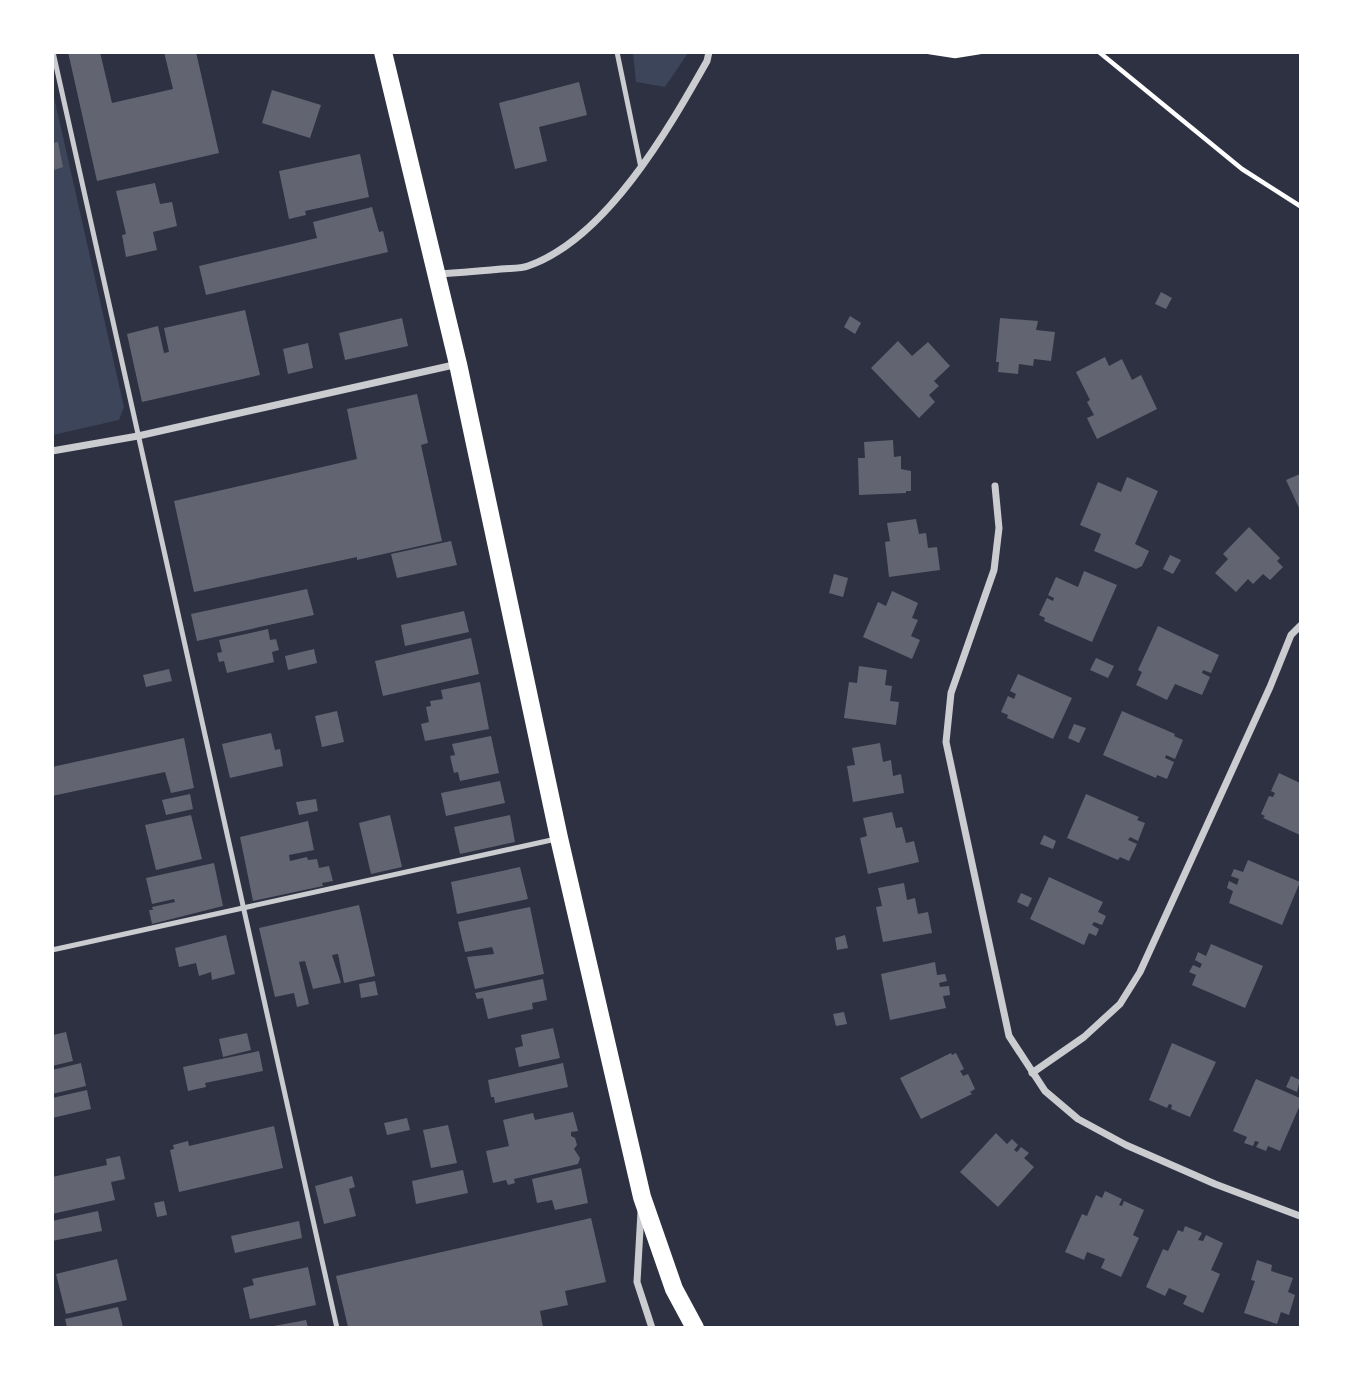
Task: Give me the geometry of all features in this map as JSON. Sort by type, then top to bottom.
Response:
[{"type":"main road","points":[[383,52],[458,364],[559,838],[642,1197],[674,1289],[695,1328]]},
{"type":"street","points":[[437,274],[526,267],[555,253],[582,233],[641,168],[680,108],[707,61],[709,52]]},
{"type":"street","points":[[52,452],[138,436],[458,364]]},
{"type":"street","points":[[995,486],[999,528],[994,570],[951,693],[946,742],[1009,1037],[1045,1091],[1078,1119],[1126,1145],[1216,1184],[1300,1216]]},
{"type":"street","points":[[1032,1073],[1084,1037],[1111,1013],[1120,1004],[1140,972],[1291,635],[1300,626]]},
{"type":"street","points":[[642,1197],[637,1282],[652,1328]]},
{"type":"lane","points":[[53,52],[337,1328]]},
{"type":"lane","points":[[617,52],[641,168]]},
{"type":"lane","points":[[52,950],[559,838]]},
{"type":"path","points":[[929,52],[955,56],[980,52]]},
{"type":"path","points":[[1099,52],[1242,169],[1300,206]]},
{"type":"shaded area","points":[[633,52],[688,53],[665,87],[636,82]]},
{"type":"shaded area","points":[[52,88],[124,407],[119,420],[53,435]]},
{"type":"building","points":[[68,52],[100,52],[112,103],[173,89],[164,52],[196,52],[219,153],[97,181]]},
{"type":"building","points":[[579,82],[587,115],[539,127],[547,161],[515,169],[499,103]]},
{"type":"building","points":[[272,90],[321,105],[310,138],[262,123]]},
{"type":"building","points":[[58,142],[63,167],[54,170],[52,143]]},
{"type":"building","points":[[360,154],[369,197],[305,211],[306,215],[289,219],[279,171]]},
{"type":"building","points":[[155,183],[160,204],[172,202],[177,226],[153,232],[157,250],[126,257],[122,235],[126,234],[116,191]]},
{"type":"building","points":[[372,207],[379,232],[383,231],[388,252],[206,295],[199,266],[317,238],[313,222]]},
{"type":"building","points":[[1161,292],[1172,298],[1166,309],[1155,304]]},
{"type":"building","points":[[245,310],[260,375],[142,402],[127,334],[158,326],[164,353],[169,352],[164,328]]},
{"type":"building","points":[[850,316],[861,323],[855,334],[844,327]]},
{"type":"building","points":[[402,318],[408,346],[345,360],[339,333]]},
{"type":"building","points":[[1000,318],[1038,321],[1036,330],[1055,332],[1051,361],[1034,359],[1033,366],[1019,364],[1018,374],[998,372],[999,362],[996,362]]},
{"type":"building","points":[[898,341],[912,356],[928,342],[950,366],[934,381],[939,386],[929,395],[935,402],[919,418],[871,368]]},
{"type":"building","points":[[308,343],[313,368],[288,374],[283,349]]},
{"type":"building","points":[[1105,357],[1109,366],[1122,359],[1132,380],[1141,375],[1157,409],[1097,439],[1087,418],[1094,415],[1087,402],[1090,400],[1076,372]]},
{"type":"building","points":[[417,394],[428,443],[421,445],[442,541],[194,592],[174,501],[357,459],[347,409]]},
{"type":"building","points":[[893,440],[894,457],[901,456],[901,469],[911,471],[911,491],[859,495],[858,458],[865,458],[864,442]]},
{"type":"building","points":[[1300,474],[1300,510],[1286,480]]},
{"type":"building","points":[[1127,477],[1158,491],[1135,544],[1149,551],[1142,566],[1136,569],[1094,551],[1101,534],[1080,525],[1098,482],[1121,492]]},
{"type":"building","points":[[916,519],[919,534],[926,533],[928,548],[937,547],[940,570],[889,577],[885,542],[890,541],[887,523]]},
{"type":"building","points":[[1249,527],[1280,558],[1277,561],[1283,567],[1270,580],[1263,574],[1253,584],[1248,579],[1236,592],[1215,573],[1228,559],[1223,554]]},
{"type":"building","points":[[451,541],[457,565],[397,578],[391,554]]},
{"type":"building","points":[[1170,555],[1181,560],[1173,574],[1163,569]]},
{"type":"building","points":[[1084,571],[1117,585],[1092,642],[1044,621],[1045,618],[1039,615],[1047,598],[1053,601],[1054,598],[1048,595],[1056,577],[1078,587]]},
{"type":"building","points":[[834,574],[848,578],[843,597],[829,593]]},
{"type":"building","points":[[307,589],[314,615],[197,641],[191,614]]},
{"type":"building","points":[[892,591],[918,603],[912,618],[918,620],[911,636],[920,640],[912,659],[863,637],[878,602],[886,606]]},
{"type":"building","points":[[464,611],[469,632],[405,646],[401,625]]},
{"type":"building","points":[[1158,626],[1219,655],[1211,673],[1203,670],[1202,673],[1210,677],[1202,695],[1175,684],[1167,700],[1136,685],[1142,672],[1138,670]]},
{"type":"building","points":[[268,629],[270,640],[276,639],[279,650],[272,652],[274,662],[227,673],[224,661],[219,662],[217,653],[222,652],[219,640]]},
{"type":"building","points":[[471,638],[479,674],[383,696],[375,661]]},
{"type":"building","points":[[314,649],[317,663],[288,670],[285,656]]},
{"type":"building","points":[[1096,658],[1114,666],[1108,678],[1090,670]]},
{"type":"building","points":[[859,666],[887,670],[885,685],[892,686],[890,701],[899,702],[896,725],[844,718],[849,682],[857,683]]},
{"type":"building","points":[[169,669],[172,681],[146,687],[143,675]]},
{"type":"building","points":[[1018,674],[1072,698],[1053,739],[1007,718],[1008,715],[1001,712],[1008,696],[1014,699],[1016,694],[1010,691]]},
{"type":"building","points":[[480,682],[489,729],[425,741],[421,724],[429,722],[426,707],[431,706],[430,701],[443,699],[441,690]]},
{"type":"building","points":[[337,711],[344,742],[322,747],[315,716]]},
{"type":"building","points":[[1122,711],[1183,740],[1175,759],[1166,755],[1165,758],[1174,762],[1167,779],[1157,775],[1156,778],[1103,755]]},
{"type":"building","points":[[1074,724],[1086,728],[1079,743],[1068,738]]},
{"type":"building","points":[[271,733],[275,750],[280,749],[283,766],[230,778],[222,744]]},
{"type":"building","points":[[491,736],[499,773],[460,781],[458,772],[454,773],[450,756],[455,755],[452,744]]},
{"type":"building","points":[[184,738],[194,788],[171,793],[165,772],[52,796],[52,767]]},
{"type":"building","points":[[880,743],[883,762],[891,760],[893,776],[901,774],[904,793],[853,802],[847,766],[855,765],[852,748]]},
{"type":"building","points":[[1279,773],[1300,783],[1300,835],[1263,818],[1265,816],[1261,814],[1269,796],[1273,797],[1275,793],[1271,791]]},
{"type":"building","points":[[500,781],[505,803],[446,816],[441,793]]},
{"type":"building","points":[[190,794],[193,809],[166,815],[162,800]]},
{"type":"building","points":[[1086,794],[1139,817],[1137,820],[1145,823],[1138,841],[1130,837],[1128,840],[1137,844],[1129,861],[1120,857],[1118,860],[1067,838]]},
{"type":"building","points":[[316,799],[318,811],[299,815],[296,802]]},
{"type":"building","points":[[892,812],[896,828],[902,827],[906,843],[914,841],[919,862],[868,874],[860,838],[867,836],[863,818]]},
{"type":"building","points":[[191,815],[202,859],[156,870],[145,825]]},
{"type":"building","points":[[390,815],[402,867],[371,874],[359,823]]},
{"type":"building","points":[[510,815],[515,842],[460,854],[454,827]]},
{"type":"building","points":[[308,821],[314,850],[289,855],[290,861],[307,857],[308,860],[317,859],[319,868],[329,866],[333,881],[322,883],[323,886],[253,901],[240,837]]},
{"type":"building","points":[[1044,835],[1056,841],[1053,849],[1040,844]]},
{"type":"building","points":[[1248,860],[1300,882],[1282,925],[1229,903],[1233,891],[1227,888],[1229,881],[1237,885],[1239,879],[1231,876],[1234,869],[1243,872]]},
{"type":"building","points":[[214,863],[223,906],[152,924],[149,910],[153,910],[152,907],[175,902],[174,899],[152,904],[146,878]]},
{"type":"building","points":[[520,867],[528,899],[457,914],[451,882]]},
{"type":"building","points":[[1049,877],[1103,902],[1098,912],[1106,916],[1102,925],[1094,922],[1092,925],[1099,929],[1096,936],[1089,933],[1084,945],[1030,919]]},
{"type":"building","points":[[904,883],[907,900],[915,898],[918,914],[928,912],[932,933],[883,942],[876,907],[882,906],[878,888]]},
{"type":"building","points":[[1021,893],[1032,898],[1028,907],[1017,902]]},
{"type":"building","points":[[359,905],[375,976],[344,983],[338,954],[332,955],[341,983],[313,989],[305,961],[299,962],[309,1004],[297,1007],[294,993],[275,997],[259,928]]},
{"type":"building","points":[[530,907],[544,974],[475,989],[467,957],[494,954],[493,950],[492,947],[465,952],[458,922]]},
{"type":"building","points":[[226,935],[235,974],[212,980],[211,972],[199,976],[196,963],[179,967],[175,948]]},
{"type":"building","points":[[845,935],[848,948],[837,950],[835,938]]},
{"type":"building","points":[[1211,944],[1263,966],[1245,1008],[1192,985],[1196,975],[1189,972],[1193,965],[1200,968],[1202,964],[1195,960],[1198,952],[1206,956]]},
{"type":"building","points":[[935,962],[937,975],[945,974],[947,981],[939,983],[940,987],[949,986],[950,995],[943,996],[946,1008],[890,1020],[881,974]]},
{"type":"building","points":[[543,979],[547,1000],[532,1003],[533,1009],[488,1019],[483,998],[477,999],[475,993]]},
{"type":"building","points":[[375,981],[378,995],[361,998],[359,984]]},
{"type":"building","points":[[844,1012],[847,1024],[836,1026],[833,1014]]},
{"type":"building","points":[[553,1028],[560,1058],[519,1067],[515,1048],[523,1046],[521,1035]]},
{"type":"building","points":[[66,1032],[73,1061],[52,1066],[53,1035]]},
{"type":"building","points":[[247,1033],[251,1050],[223,1057],[219,1039]]},
{"type":"building","points":[[1172,1043],[1216,1062],[1190,1117],[1171,1109],[1172,1105],[1169,1104],[1167,1108],[1149,1100]]},
{"type":"building","points":[[259,1051],[263,1071],[205,1083],[206,1087],[188,1091],[183,1067]]},
{"type":"building","points":[[956,1053],[964,1069],[960,1071],[963,1076],[968,1074],[975,1089],[970,1092],[972,1094],[921,1119],[900,1078]]},
{"type":"building","points":[[81,1063],[86,1086],[52,1094],[52,1070]]},
{"type":"building","points":[[563,1063],[568,1087],[495,1103],[494,1097],[491,1097],[488,1080]]},
{"type":"building","points":[[1291,1076],[1300,1080],[1297,1092],[1286,1087]]},
{"type":"building","points":[[1256,1079],[1300,1098],[1300,1105],[1280,1151],[1268,1146],[1266,1151],[1256,1147],[1259,1142],[1255,1141],[1253,1146],[1244,1143],[1247,1137],[1233,1131]]},
{"type":"building","points":[[87,1090],[91,1109],[52,1118],[52,1098]]},
{"type":"building","points":[[573,1112],[578,1131],[571,1132],[571,1136],[575,1138],[577,1145],[574,1149],[580,1158],[578,1164],[514,1179],[515,1183],[508,1185],[506,1180],[493,1183],[486,1151],[509,1146],[503,1120],[533,1113],[535,1120]]},
{"type":"building","points":[[407,1118],[410,1130],[387,1135],[384,1123]]},
{"type":"building","points":[[448,1125],[457,1163],[431,1168],[423,1130]]},
{"type":"building","points":[[274,1126],[283,1168],[179,1192],[170,1150],[174,1149],[173,1145],[188,1141],[189,1146]]},
{"type":"building","points":[[996,1133],[1007,1144],[1012,1139],[1018,1145],[1014,1150],[1017,1152],[1021,1147],[1029,1153],[1024,1158],[1034,1167],[998,1207],[960,1172]]},
{"type":"building","points":[[120,1156],[125,1179],[111,1182],[115,1200],[52,1214],[52,1177],[107,1165],[106,1159]]},
{"type":"building","points":[[581,1168],[588,1203],[555,1210],[552,1200],[537,1203],[532,1179]]},
{"type":"building","points":[[463,1170],[468,1193],[416,1204],[412,1181]]},
{"type":"building","points":[[352,1176],[355,1187],[349,1189],[356,1216],[324,1224],[315,1186]]},
{"type":"building","points":[[1105,1191],[1122,1199],[1119,1205],[1122,1206],[1124,1201],[1144,1210],[1133,1235],[1139,1238],[1121,1277],[1101,1268],[1105,1259],[1087,1252],[1084,1260],[1065,1252],[1082,1214],[1087,1216],[1096,1195],[1102,1198]]},
{"type":"building","points":[[164,1201],[167,1215],[157,1217],[154,1203]]},
{"type":"building","points":[[98,1211],[102,1231],[52,1241],[52,1221]]},
{"type":"building","points":[[591,1218],[606,1282],[565,1291],[568,1305],[540,1311],[543,1327],[348,1327],[336,1276]]},
{"type":"building","points":[[299,1221],[302,1238],[235,1253],[231,1236]]},
{"type":"building","points":[[1185,1226],[1202,1233],[1198,1240],[1203,1241],[1206,1235],[1223,1243],[1211,1270],[1220,1274],[1203,1313],[1183,1304],[1187,1296],[1169,1288],[1165,1296],[1146,1287],[1163,1249],[1168,1251],[1178,1230],[1183,1232]]},
{"type":"building","points":[[117,1259],[127,1300],[66,1314],[56,1274]]},
{"type":"building","points":[[1257,1260],[1272,1265],[1271,1271],[1293,1278],[1288,1292],[1295,1295],[1289,1315],[1281,1312],[1277,1324],[1244,1313],[1255,1281],[1251,1280]]},
{"type":"building","points":[[308,1267],[316,1305],[250,1319],[243,1288],[254,1285],[252,1279]]},
{"type":"building","points":[[118,1307],[123,1327],[67,1327],[65,1319]]},
{"type":"building","points":[[306,1320],[308,1327],[274,1327],[274,1326]]}]
